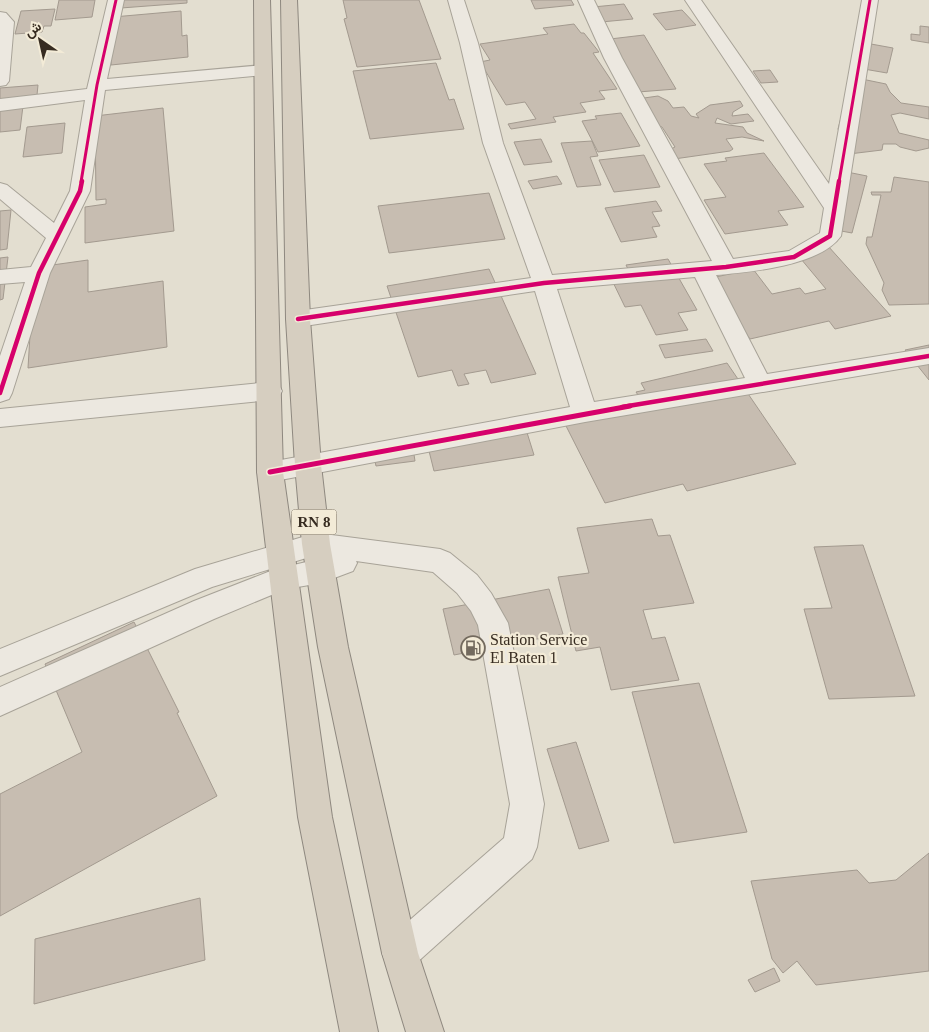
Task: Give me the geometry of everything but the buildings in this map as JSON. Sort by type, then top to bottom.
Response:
[{"type":"highway","name":"RN 8","points":[[262,0],[270,472],[315,818],[359,1032]]},
{"type":"highway","name":"RN 8","points":[[289,0],[298,319],[308,465],[319,557],[333,647],[400,953],[425,1032]]},
{"type":"street","points":[[0,393],[39,273],[80,191],[97,89],[116,0]]},
{"type":"street","points":[[456,0],[469,43],[493,143],[544,283],[585,413]]},
{"type":"street","points":[[586,0],[614,58],[726,267]]},
{"type":"street","points":[[694,0],[835,208]]},
{"type":"street","points":[[298,319],[544,283],[726,267],[794,257],[808,251],[830,236],[870,0]]},
{"type":"street","points":[[0,17],[6,22],[0,81]]},
{"type":"street","points":[[0,105],[97,89],[263,70]]},
{"type":"street","points":[[0,190],[58,237]]},
{"type":"street","points":[[702,269],[760,384]]},
{"type":"street","points":[[0,277],[39,273]]},
{"type":"street","points":[[270,472],[585,413],[929,356]]},
{"type":"street","points":[[0,418],[270,391]]},
{"type":"street","points":[[0,663],[205,577],[281,566],[319,557],[372,553],[440,561],[467,584],[482,602],[493,623],[527,804],[520,848],[400,953]]},
{"type":"street","points":[[0,702],[204,610],[281,566]]},
{"type":"cycle path","points":[[0,393],[39,273],[80,191],[97,85],[116,0]]},
{"type":"cycle path","points":[[298,319],[544,283],[726,267],[794,257],[819,244],[830,236],[870,0]]},
{"type":"cycle path","points":[[270,472],[585,413],[929,356]]},
{"type":"place","name":"Station Service El Baten 1","points":[[473,648]]}]
